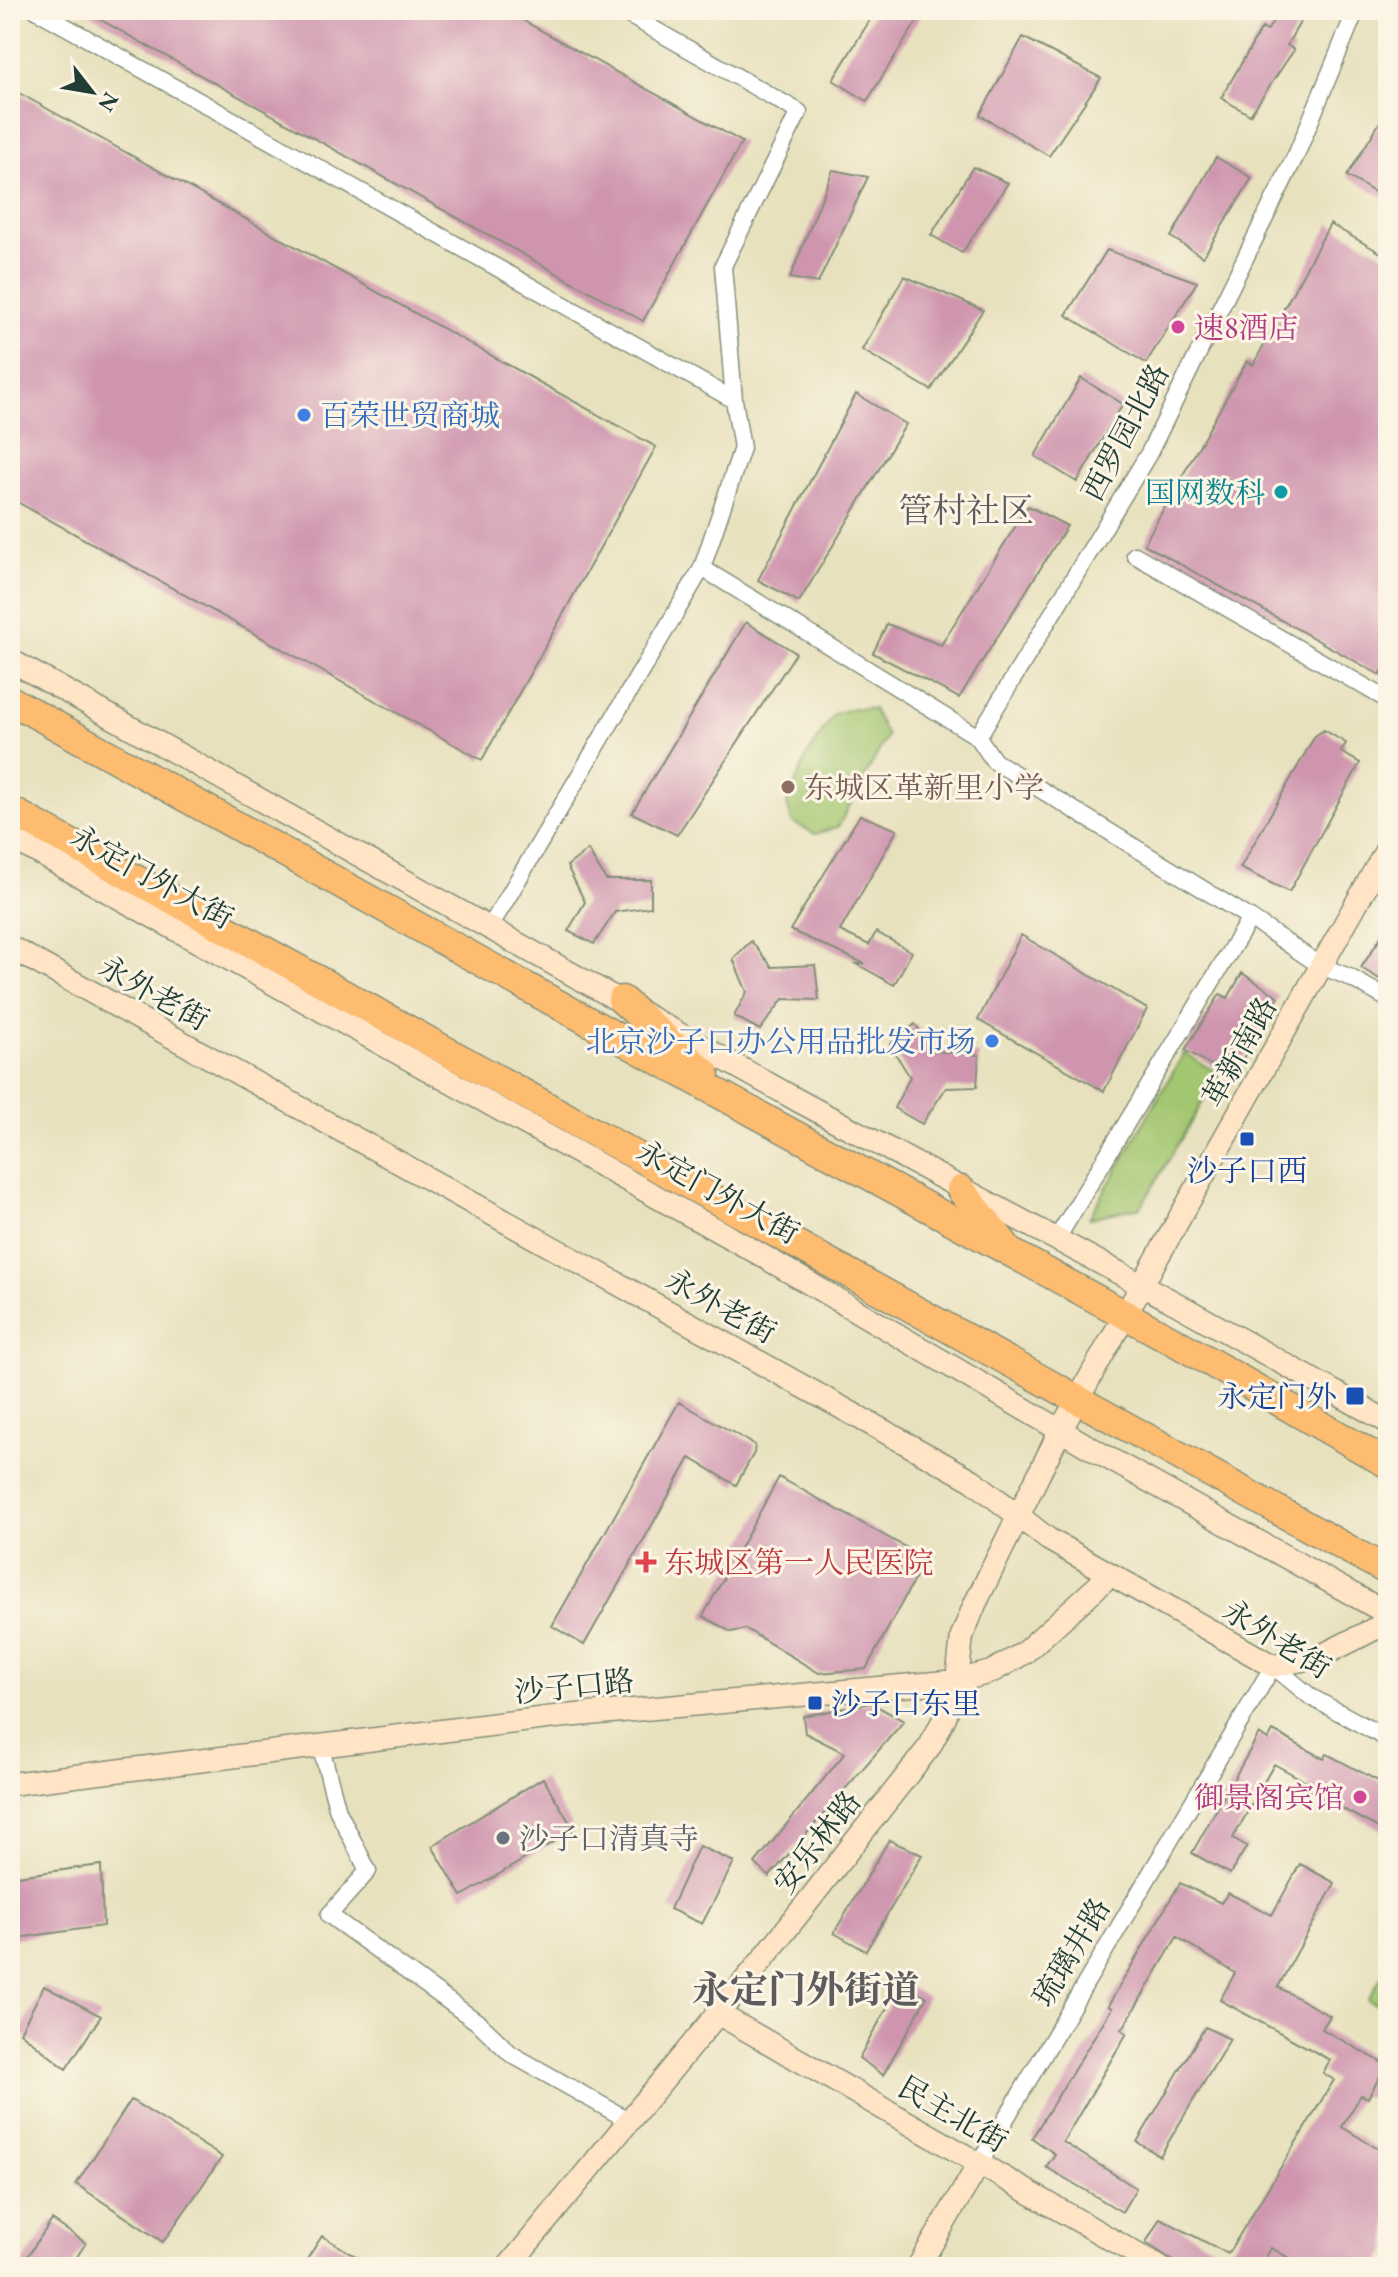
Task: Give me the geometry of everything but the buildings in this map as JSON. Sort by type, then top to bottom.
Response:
[{"type":"highway","points":[[10,700],[748,1110],[1125,1315],[1388,1464]]},
{"type":"highway","name":"永定门外大街","points":[[10,810],[1388,1571]]},
{"type":"highway","points":[[622,1000],[748,1110]]},
{"type":"highway","points":[[961,1190],[1013,1255]]},
{"type":"street","points":[[36,10],[734,400]]},
{"type":"street","points":[[490,927],[702,568],[742,448],[734,400],[723,266],[799,112],[620,10]]},
{"type":"street","name":"西罗园北路","points":[[978,737],[1149,453],[1297,153],[1356,10]]},
{"type":"street","points":[[1135,555],[1388,700]]},
{"type":"street","points":[[702,568],[978,737],[994,761],[1250,918],[1321,966],[1349,977],[1388,999]]},
{"type":"street","points":[[10,660],[961,1190],[1388,1422]]},
{"type":"street","name":"永定门外大街","points":[[10,837],[742,1244],[1388,1614]]},
{"type":"street","name":"革新南路","points":[[1125,1315],[1388,847]]},
{"type":"street","points":[[1056,1240],[1250,918]]},
{"type":"street","name":"永外老街","points":[[10,947],[972,1480],[1048,1539],[1273,1666],[1311,1697],[1388,1739]]},
{"type":"street","name":"安乐林路","points":[[510,2266],[822,1885],[930,1746],[945,1717],[957,1681],[962,1636],[1061,1429],[1125,1315]]},
{"type":"street","name":"沙子口路","points":[[10,1784],[555,1717],[957,1681],[991,1672],[1024,1653],[1110,1575]]},
{"type":"street","points":[[1273,1666],[1321,1656],[1388,1622]]},
{"type":"street","name":"琉璃井路","points":[[918,2267],[1273,1666]]},
{"type":"street","points":[[320,1744],[338,1811],[368,1871],[329,1915],[480,2024],[511,2054],[628,2120]]},
{"type":"street","name":"民主北街","points":[[717,2013],[1159,2267]]},
{"type":"green space","points":[[853,708],[873,709],[887,736],[838,827],[815,834],[792,822],[787,803],[807,756],[834,714]]},
{"type":"green space","points":[[1184,1053],[1219,1074],[1141,1207],[1089,1218]]},
{"type":"green space","points":[[1388,1965],[1388,2011],[1368,2000]]},
{"type":"place","name":"速8酒店","points":[[1178,327]]},
{"type":"place","name":"百荣世贸商城","points":[[304,415]]},
{"type":"place","name":"国网数科","points":[[1281,492]]},
{"type":"place","name":"东城区革新里小学","points":[[788,787]]},
{"type":"place","name":"北京沙子口办公用品批发市场","points":[[992,1041]]},
{"type":"place","name":"沙子口西","points":[[1247,1139]]},
{"type":"place","name":"永定门外","points":[[1355,1396]]},
{"type":"place","name":"东城区第一人民医院","points":[[646,1562]]},
{"type":"place","name":"沙子口东里","points":[[815,1703]]},
{"type":"place","name":"御景阁宾馆","points":[[1360,1797]]},
{"type":"place","name":"沙子口清真寺","points":[[503,1838]]},
{"type":"district","name":"管村社区","points":[[966,510]]},
{"type":"district","name":"永定门外街道","points":[[806,1989]]}]
